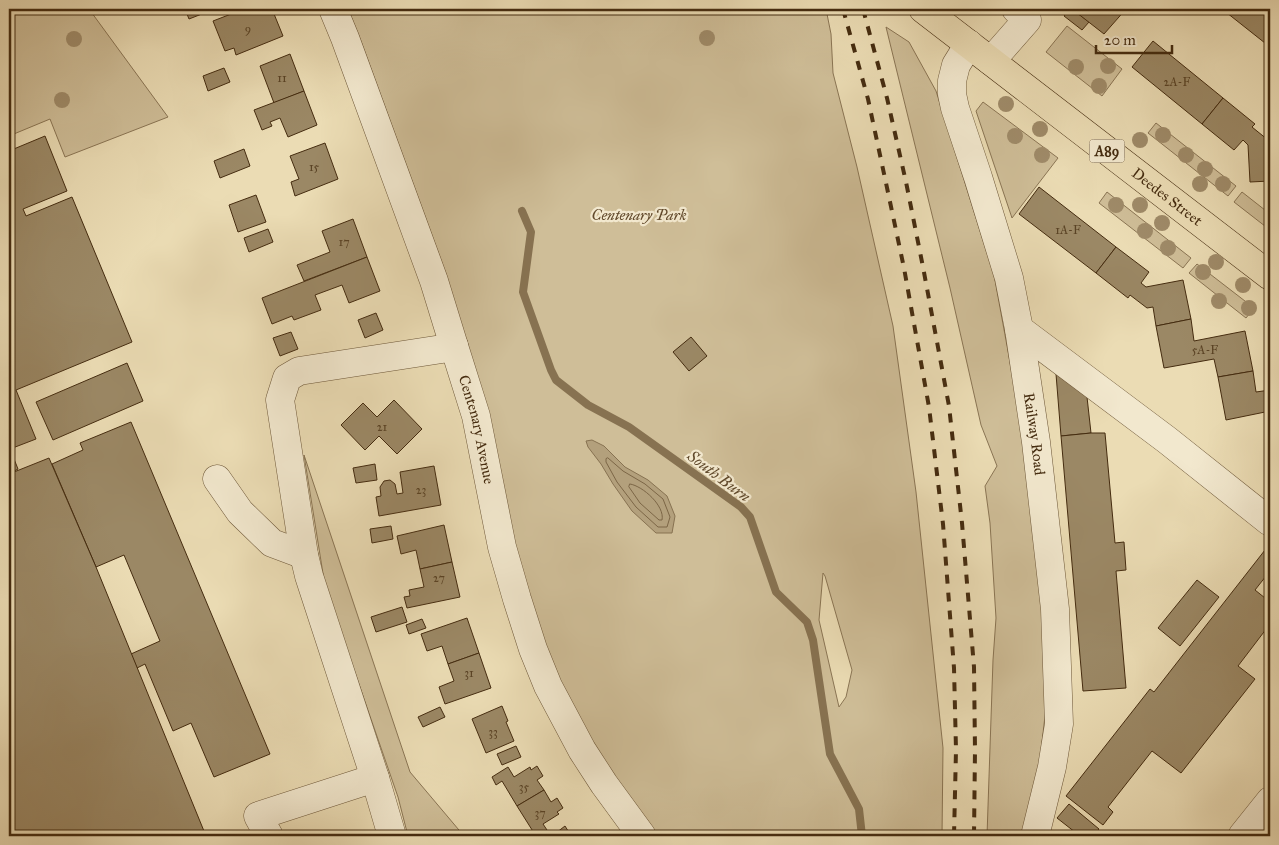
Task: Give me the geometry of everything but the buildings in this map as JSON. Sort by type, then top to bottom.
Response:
[{"type":"main road","name":"Deedes Street","points":[[922,9],[1270,276]]},
{"type":"street","name":"Centenary Avenue","points":[[333,9],[434,280],[476,416],[502,548],[516,599],[533,649],[548,686],[582,750],[642,836]]},
{"type":"street","points":[[991,61],[1027,12]]},
{"type":"street","name":"Railway Road","points":[[969,44],[956,65],[952,81],[952,94],[1009,278],[1019,329],[1037,452],[1056,619],[1058,724],[1052,767],[1035,836]]},
{"type":"street","points":[[1019,329],[1167,440],[1270,522]]},
{"type":"street","points":[[392,836],[375,778],[308,576],[280,400],[287,378],[299,371],[454,346]]},
{"type":"street","points":[[217,479],[240,512],[272,544],[304,555]]},
{"type":"street","points":[[268,836],[258,816],[375,778]]},
{"type":"street","points":[[1242,836],[1270,801]]},
{"type":"green space","points":[[9,9],[89,9],[168,117],[65,157],[50,119],[9,136]]},
{"type":"green space","name":"Centenary Park","points":[[348,9],[826,9],[831,34],[833,73],[857,167],[893,326],[916,492],[943,748],[942,836],[656,836],[628,800],[569,704],[541,634],[524,583],[477,376],[446,274]],"holes":[[[823,573],[852,670],[846,697],[839,707],[819,620]]]},
{"type":"green space","points":[[1067,26],[1122,69],[1102,96],[1046,52]]},
{"type":"green space","points":[[886,27],[909,42],[936,91],[994,275],[1023,433],[1044,610],[1046,707],[1036,795],[1021,836],[987,836],[996,618],[990,523],[985,486],[997,466],[981,425],[950,288]]},
{"type":"green space","points":[[983,102],[1058,158],[1012,218],[976,111]]},
{"type":"green space","points":[[1156,123],[1236,186],[1228,196],[1148,133]]},
{"type":"green space","points":[[1107,192],[1191,258],[1183,268],[1099,203]]},
{"type":"green space","points":[[1242,192],[1270,214],[1270,230],[1234,202]]},
{"type":"green space","points":[[1197,264],[1254,308],[1246,318],[1189,273]]},
{"type":"green space","points":[[304,455],[410,772],[464,836],[408,836],[398,797],[325,586]]},
{"type":"water","points":[[592,440],[604,446],[625,467],[648,480],[667,496],[675,516],[672,533],[656,533],[632,511],[588,447],[586,441]]},
{"type":"waterway","name":"South Burn","points":[[522,211],[531,232],[523,292],[556,380],[588,405],[629,427],[741,507],[750,517],[776,592],[807,622],[813,640],[830,754],[859,809],[862,836]]},
{"type":"railway","points":[[843,9],[868,99],[904,268],[929,407],[943,524],[954,668],[956,750],[954,836]]},
{"type":"railway","points":[[863,9],[887,98],[906,182],[949,406],[962,523],[974,667],[974,836]]}]
